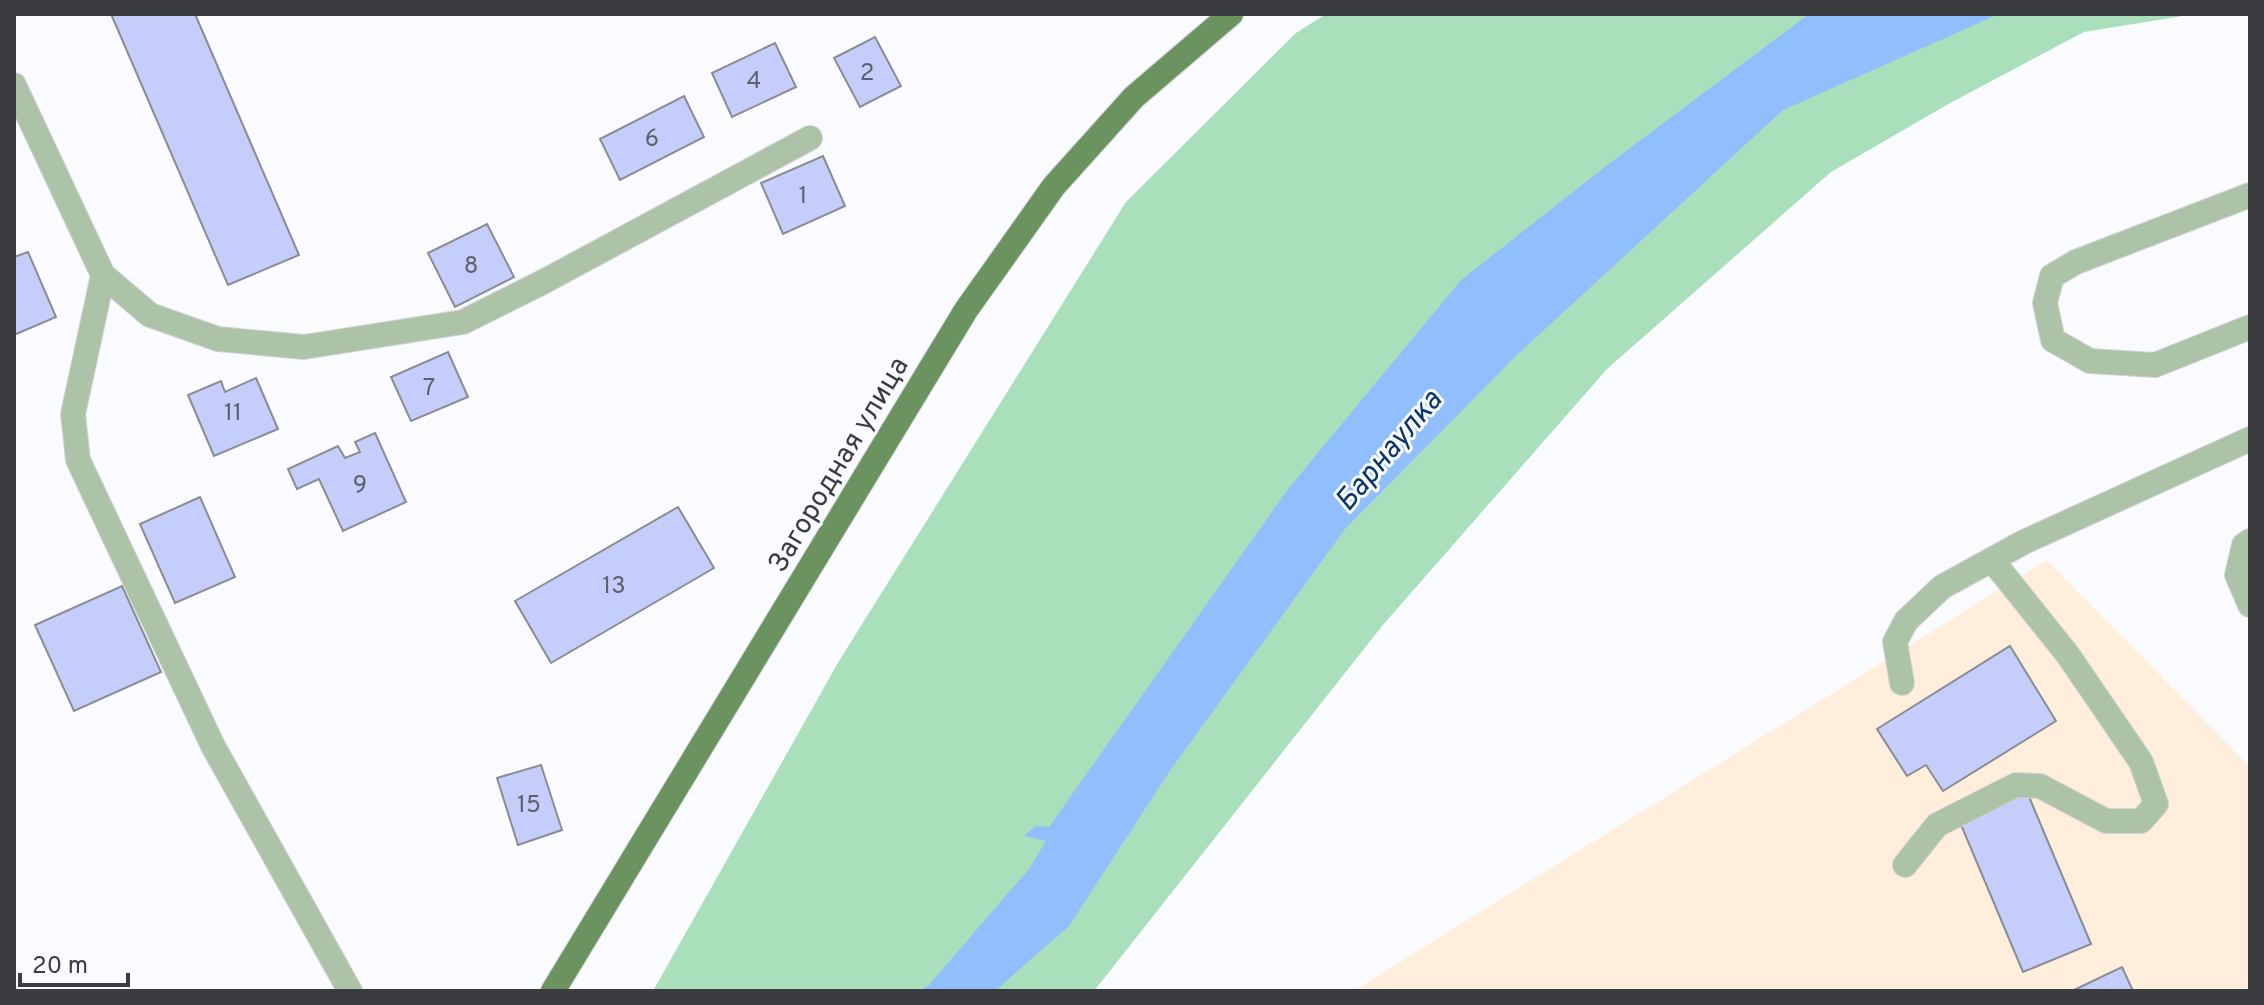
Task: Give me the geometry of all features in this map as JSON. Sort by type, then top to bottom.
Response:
[{"type":"main road","name":"Загородная улица","points":[[553,991],[966,310],[1054,186],[1134,97],[1231,14]]},
{"type":"lane","points":[[14,85],[103,275],[150,315],[218,339],[304,347],[463,322],[810,138]]},
{"type":"lane","points":[[2250,195],[2076,262],[2052,276],[2045,303],[2053,340],[2090,361],[2155,365],[2250,327]]},
{"type":"lane","points":[[103,275],[73,414],[78,460],[213,746],[350,991]]},
{"type":"lane","points":[[1902,683],[1895,642],[1906,621],[1942,587],[2024,542],[2250,439]]},
{"type":"lane","points":[[2250,541],[2244,545],[2237,575],[2250,605]]},
{"type":"lane","points":[[1905,865],[1937,825],[2016,785],[2040,786],[2106,821],[2141,821],[2156,804],[2141,762],[2133,750],[2068,655],[1992,560]]},
{"type":"shaded area","points":[[2047,560],[2250,767],[2250,991],[1353,991]]},
{"type":"green space","points":[[1326,14],[2195,14],[2084,32],[1950,103],[1831,172],[1607,369],[1382,626],[1094,991],[653,991],[839,661],[1126,202],[1296,33]]},
{"type":"water","name":"Барнаулка","points":[[1809,14],[1999,14],[1783,110],[1517,355],[1345,529],[1169,772],[1069,926],[995,991],[919,991],[929,985],[1029,869],[1046,841],[1024,836],[1035,826],[1049,827],[1288,489],[1461,280],[1606,166]]},
{"type":"building","points":[[111,14],[195,14],[299,255],[228,285]]},
{"type":"building","points":[[875,37],[901,86],[860,107],[834,58]]},
{"type":"building","points":[[775,43],[796,87],[732,117],[712,73]]},
{"type":"building","points":[[684,96],[704,137],[620,180],[600,139]]},
{"type":"building","points":[[823,156],[845,206],[783,234],[761,183]]},
{"type":"building","points":[[487,224],[514,277],[455,307],[428,253]]},
{"type":"building","points":[[28,252],[56,317],[14,335],[14,257]]},
{"type":"building","points":[[448,352],[468,397],[411,421],[391,377]]},
{"type":"building","points":[[256,378],[278,429],[214,456],[188,395],[221,381],[225,392]]},
{"type":"building","points":[[375,433],[406,502],[343,531],[319,479],[297,489],[288,469],[338,446],[345,458],[360,452],[355,442]]},
{"type":"building","points":[[200,497],[235,577],[175,603],[140,524]]},
{"type":"building","points":[[678,507],[714,568],[551,663],[515,601]]},
{"type":"building","points":[[122,586],[161,672],[74,711],[35,625]]},
{"type":"building","points":[[2010,646],[2056,721],[1943,791],[1926,765],[1907,776],[1877,729]]},
{"type":"building","points":[[541,765],[562,830],[518,845],[497,778]]},
{"type":"building","points":[[2027,792],[2091,944],[2023,972],[1959,820]]},
{"type":"building","points":[[2122,967],[2133,991],[2072,991]]}]
